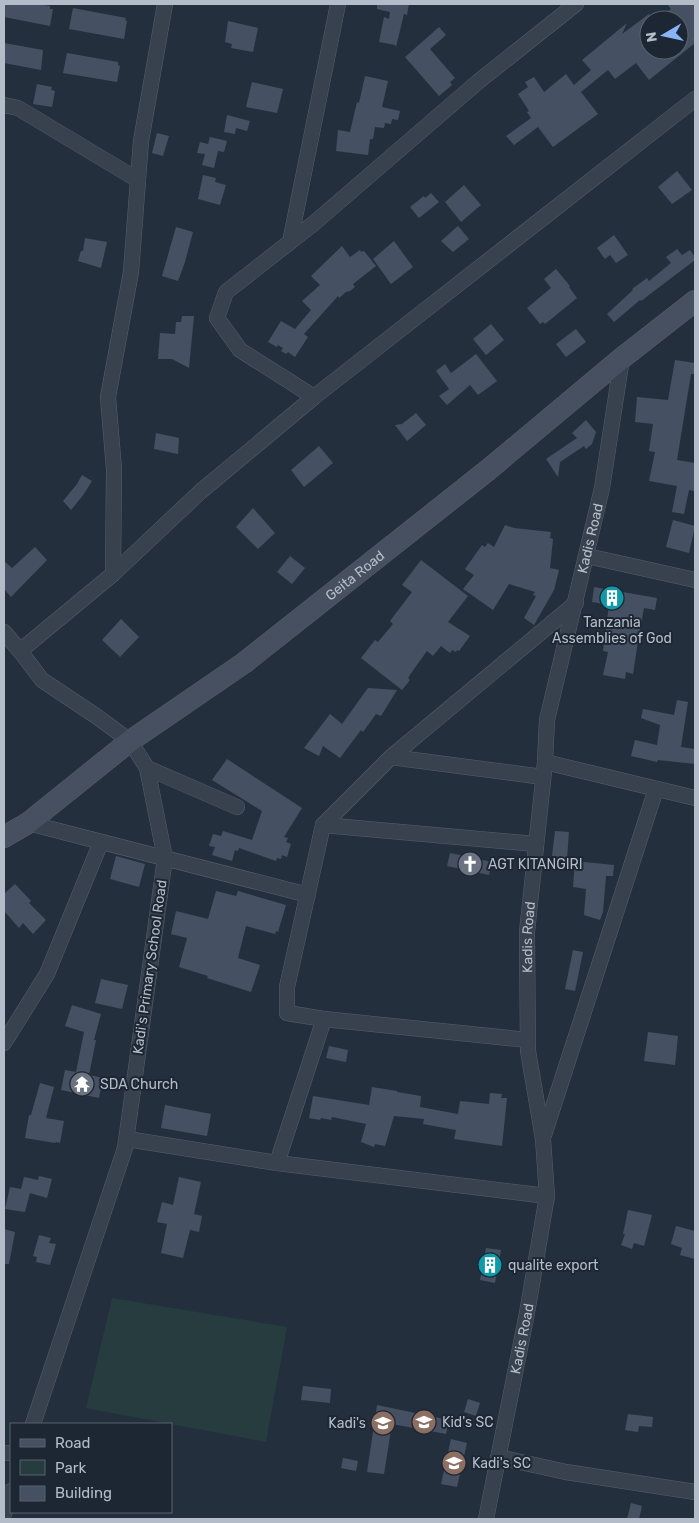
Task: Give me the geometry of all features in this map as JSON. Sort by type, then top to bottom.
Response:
[{"type":"main road","name":"Geita Road","points":[[4,837],[28,823],[130,741],[244,664],[488,470],[622,358],[695,301]]},
{"type":"street","points":[[113,574],[114,469],[108,397],[131,272],[141,141],[166,4]]},
{"type":"street","points":[[290,242],[338,4]]},
{"type":"street","points":[[314,397],[240,350],[216,318],[226,292],[313,224],[478,81],[576,4]]},
{"type":"street","points":[[20,651],[113,574],[200,492],[314,397],[695,99]]},
{"type":"street","points":[[4,104],[18,108],[138,180]]},
{"type":"street","name":"Kadis Road","points":[[486,1519],[527,1313],[547,1196],[542,1139],[528,1051],[527,932],[548,720],[602,488],[622,358]]},
{"type":"street","points":[[587,556],[695,580]]},
{"type":"street","points":[[528,1040],[324,1019],[287,1013],[287,986],[323,825],[391,757],[576,603]]},
{"type":"street","points":[[4,632],[42,680],[130,741]]},
{"type":"street","name":"Kadi's Primary School Road","points":[[34,1423],[127,1139],[165,858],[147,768],[130,741]]},
{"type":"street","points":[[391,757],[543,777]]},
{"type":"street","points":[[545,762],[695,798]]},
{"type":"street","points":[[147,768],[237,806]]},
{"type":"street","points":[[542,1139],[656,789]]},
{"type":"street","points":[[28,823],[308,895]]},
{"type":"street","points":[[323,825],[536,844]]},
{"type":"street","points":[[4,1043],[46,974],[101,842]]},
{"type":"street","points":[[277,1163],[324,1019]]},
{"type":"street","points":[[127,1139],[277,1163],[547,1196]]},
{"type":"street","points":[[498,1457],[566,1472],[695,1492]]},
{"type":"street","points":[[4,1514],[10,1494]]},
{"type":"green space","points":[[112,1298],[287,1327],[266,1442],[86,1408]]},
{"type":"building","points":[[4,4],[50,6],[50,9],[53,9],[50,26],[4,17]]},
{"type":"building","points":[[377,4],[409,4],[407,15],[404,14],[396,47],[395,45],[379,42],[384,17],[389,19],[390,12],[377,9]]},
{"type":"building","points":[[667,4],[695,4],[695,43],[689,48],[689,10],[670,10],[671,9]]},
{"type":"building","points":[[73,8],[126,18],[124,39],[69,29]]},
{"type":"building","points":[[228,21],[258,28],[253,52],[231,48],[232,44],[225,42]]},
{"type":"building","points":[[639,21],[639,60],[674,60],[649,80],[636,63],[615,79],[608,70],[581,92],[598,114],[553,147],[538,127],[514,145],[506,136],[531,118],[527,112],[529,111],[518,94],[528,87],[525,82],[534,77],[544,92],[566,74],[574,85],[591,70],[582,60],[627,23],[622,34]]},
{"type":"building","points":[[439,27],[446,35],[430,49],[455,78],[450,82],[452,85],[439,96],[405,57]]},
{"type":"building","points":[[4,43],[43,50],[41,70],[4,63]]},
{"type":"building","points":[[67,53],[118,62],[120,66],[117,82],[63,73]]},
{"type":"building","points":[[365,76],[388,81],[382,107],[400,111],[398,120],[392,119],[391,124],[385,123],[384,128],[375,127],[373,139],[370,139],[368,155],[336,151],[338,130],[350,132]]},
{"type":"building","points":[[252,82],[283,89],[277,113],[246,107]]},
{"type":"building","points":[[37,84],[52,87],[51,90],[55,91],[52,107],[33,104]]},
{"type":"building","points":[[227,115],[250,121],[247,131],[236,128],[235,134],[224,132]]},
{"type":"building","points":[[157,133],[169,136],[163,156],[152,153]]},
{"type":"building","points":[[210,137],[227,141],[224,152],[218,151],[214,168],[202,165],[205,154],[197,153],[200,142],[208,144]]},
{"type":"building","points":[[677,171],[692,190],[672,204],[658,187]]},
{"type":"building","points":[[203,175],[216,178],[215,182],[226,185],[220,205],[198,199]]},
{"type":"building","points":[[464,185],[481,205],[461,222],[445,202]]},
{"type":"building","points":[[431,193],[439,202],[419,218],[410,207]]},
{"type":"building","points":[[458,226],[469,239],[453,252],[441,241]]},
{"type":"building","points":[[176,227],[193,232],[178,281],[162,276]]},
{"type":"building","points":[[614,235],[628,255],[616,263],[610,255],[605,259],[597,248]]},
{"type":"building","points":[[85,238],[107,242],[101,268],[78,261],[81,251],[83,251]]},
{"type":"building","points":[[394,241],[413,267],[391,284],[373,259]]},
{"type":"building","points":[[342,246],[350,257],[360,250],[361,252],[364,251],[376,266],[353,284],[355,287],[350,291],[339,298],[338,296],[304,334],[308,337],[295,357],[288,352],[286,354],[281,351],[283,348],[268,342],[281,321],[295,329],[311,310],[302,301],[320,285],[311,276]]},
{"type":"building","points":[[677,249],[682,255],[690,250],[695,260],[640,300],[614,322],[607,314],[632,289],[647,278],[649,281],[671,263],[666,257]]},
{"type":"building","points":[[556,269],[577,298],[545,324],[543,322],[540,324],[527,308],[551,288],[544,279]]},
{"type":"building","points":[[182,316],[194,316],[189,368],[172,359],[158,359],[160,333],[175,334],[176,322],[181,322]]},
{"type":"building","points":[[491,324],[504,340],[486,355],[473,339]]},
{"type":"building","points":[[576,329],[586,342],[566,357],[556,344]]},
{"type":"building","points":[[476,354],[497,381],[478,395],[470,385],[447,405],[439,396],[449,389],[436,371],[445,364],[451,373]]},
{"type":"building","points":[[675,360],[695,363],[695,374],[691,374],[677,460],[695,463],[695,491],[689,490],[684,514],[672,512],[677,486],[649,481],[655,452],[649,451],[653,424],[635,422],[637,397],[668,400]]},
{"type":"building","points":[[416,413],[426,425],[407,441],[395,425],[402,424]]},
{"type":"building","points":[[586,420],[596,432],[592,444],[586,449],[584,446],[560,462],[558,477],[546,459],[577,438],[572,433]]},
{"type":"building","points":[[156,433],[179,438],[178,454],[154,449]]},
{"type":"building","points":[[319,446],[333,463],[304,487],[291,470]]},
{"type":"building","points":[[82,475],[92,481],[71,510],[63,501]]},
{"type":"building","points":[[253,508],[275,533],[258,549],[236,527]]},
{"type":"building","points":[[673,520],[695,526],[689,553],[666,547]]},
{"type":"building","points":[[505,525],[514,528],[551,532],[550,538],[553,539],[550,568],[559,570],[554,590],[534,625],[524,618],[536,596],[533,595],[535,592],[509,584],[493,610],[463,589],[474,575],[465,569],[482,545],[485,547],[488,543],[494,547]]},
{"type":"building","points":[[35,547],[47,560],[11,597],[4,589],[4,561],[12,568]]},
{"type":"building","points":[[290,556],[305,568],[292,584],[277,572]]},
{"type":"building","points":[[421,560],[468,596],[448,622],[470,636],[459,651],[452,650],[450,653],[441,646],[433,656],[427,651],[402,690],[361,658],[375,640],[378,642],[393,624],[390,621],[412,592],[402,585]]},
{"type":"building","points":[[594,587],[657,598],[655,610],[644,608],[633,674],[626,672],[625,679],[603,675],[608,652],[603,651],[609,605],[592,602]]},
{"type":"building","points":[[121,619],[139,637],[120,657],[102,640]]},
{"type":"building","points":[[368,688],[397,690],[381,716],[376,714],[340,758],[323,746],[319,756],[304,748],[330,714],[342,724]]},
{"type":"building","points":[[677,700],[688,702],[681,747],[695,749],[695,764],[658,760],[657,762],[631,756],[635,740],[657,745],[660,725],[641,718],[643,709],[674,715]]},
{"type":"building","points":[[227,759],[302,808],[284,837],[288,838],[286,842],[291,844],[287,857],[282,855],[281,859],[277,858],[276,861],[239,848],[238,851],[235,850],[232,861],[212,855],[215,847],[209,846],[213,834],[221,836],[223,831],[252,840],[262,811],[212,780]]},
{"type":"building","points":[[555,831],[569,832],[567,858],[552,856]]},
{"type":"building","name":"AGT KITANGIRI","points":[[450,853],[492,862],[489,875],[447,866]]},
{"type":"building","points":[[116,856],[145,864],[139,887],[110,879]]},
{"type":"building","points":[[575,861],[614,865],[613,876],[606,876],[603,912],[600,920],[584,915],[586,889],[573,887]]},
{"type":"building","points":[[15,884],[31,901],[29,903],[46,920],[33,934],[23,923],[19,928],[4,911],[4,894]]},
{"type":"building","points":[[216,891],[236,896],[238,891],[286,905],[278,932],[276,931],[275,934],[246,926],[238,958],[260,965],[251,992],[179,967],[187,938],[171,934],[176,911],[208,919]]},
{"type":"building","points":[[573,950],[583,952],[575,991],[565,989]]},
{"type":"building","points":[[101,979],[128,985],[122,1009],[95,1003]]},
{"type":"building","points":[[72,1005],[101,1014],[94,1040],[96,1040],[89,1075],[103,1078],[99,1098],[61,1090],[65,1070],[76,1072],[84,1032],[65,1026]]},
{"type":"building","points":[[648,1032],[678,1036],[675,1065],[644,1061]]},
{"type":"building","points":[[329,1046],[348,1050],[346,1062],[326,1058]]},
{"type":"building","points":[[40,1083],[54,1087],[46,1118],[64,1121],[60,1143],[25,1138],[29,1115],[31,1115]]},
{"type":"building","points":[[372,1087],[421,1096],[420,1107],[458,1114],[460,1101],[489,1104],[490,1093],[502,1094],[501,1098],[507,1098],[502,1146],[454,1139],[456,1130],[423,1124],[424,1119],[394,1116],[385,1146],[375,1144],[374,1147],[361,1142],[366,1124],[332,1117],[331,1120],[309,1118],[313,1096],[369,1105]]},
{"type":"building","points":[[165,1105],[211,1114],[207,1136],[161,1128]]},
{"type":"building","points":[[39,1176],[52,1179],[47,1198],[30,1193],[25,1212],[5,1209],[10,1187],[21,1189],[24,1177],[38,1180]]},
{"type":"building","points":[[179,1177],[201,1182],[194,1214],[202,1216],[199,1232],[190,1230],[183,1258],[161,1253],[167,1224],[157,1222],[162,1202],[173,1205]]},
{"type":"building","points":[[628,1210],[652,1215],[644,1246],[634,1243],[632,1249],[621,1245],[625,1234],[623,1234]]},
{"type":"building","points":[[676,1226],[695,1231],[695,1259],[680,1255],[682,1248],[671,1244]]},
{"type":"building","points":[[4,1229],[15,1232],[9,1264],[4,1264]]},
{"type":"building","points":[[39,1235],[51,1238],[49,1243],[56,1244],[50,1265],[36,1262],[37,1257],[33,1256]]},
{"type":"building","name":"qualite export","points":[[486,1248],[501,1250],[495,1283],[480,1280]]},
{"type":"building","points":[[303,1386],[331,1389],[330,1403],[301,1400]]},
{"type":"building","points":[[468,1399],[480,1403],[476,1416],[464,1412]]},
{"type":"building","points":[[377,1405],[449,1420],[446,1434],[392,1424],[384,1474],[367,1472]]},
{"type":"building","points":[[628,1414],[653,1417],[652,1427],[639,1426],[638,1432],[625,1430]]},
{"type":"building","name":"Kadi's SC","points":[[451,1439],[467,1443],[457,1487],[441,1484]]},
{"type":"building","points":[[343,1458],[358,1461],[356,1471],[341,1468]]},
{"type":"building","points":[[631,1503],[642,1506],[639,1519],[627,1519]]},
{"type":"place","name":"Tanzania Assemblies of God","points":[[612,598]]},
{"type":"place","name":"AGT KITANGIRI","points":[[470,864]]},
{"type":"place","name":"SDA Church","points":[[82,1084]]},
{"type":"place","name":"qualite export","points":[[490,1265]]},
{"type":"place","name":"Kid's SC","points":[[424,1422]]},
{"type":"place","name":"Kadi's","points":[[383,1423]]},
{"type":"place","name":"Kadi's SC","points":[[454,1463]]}]
